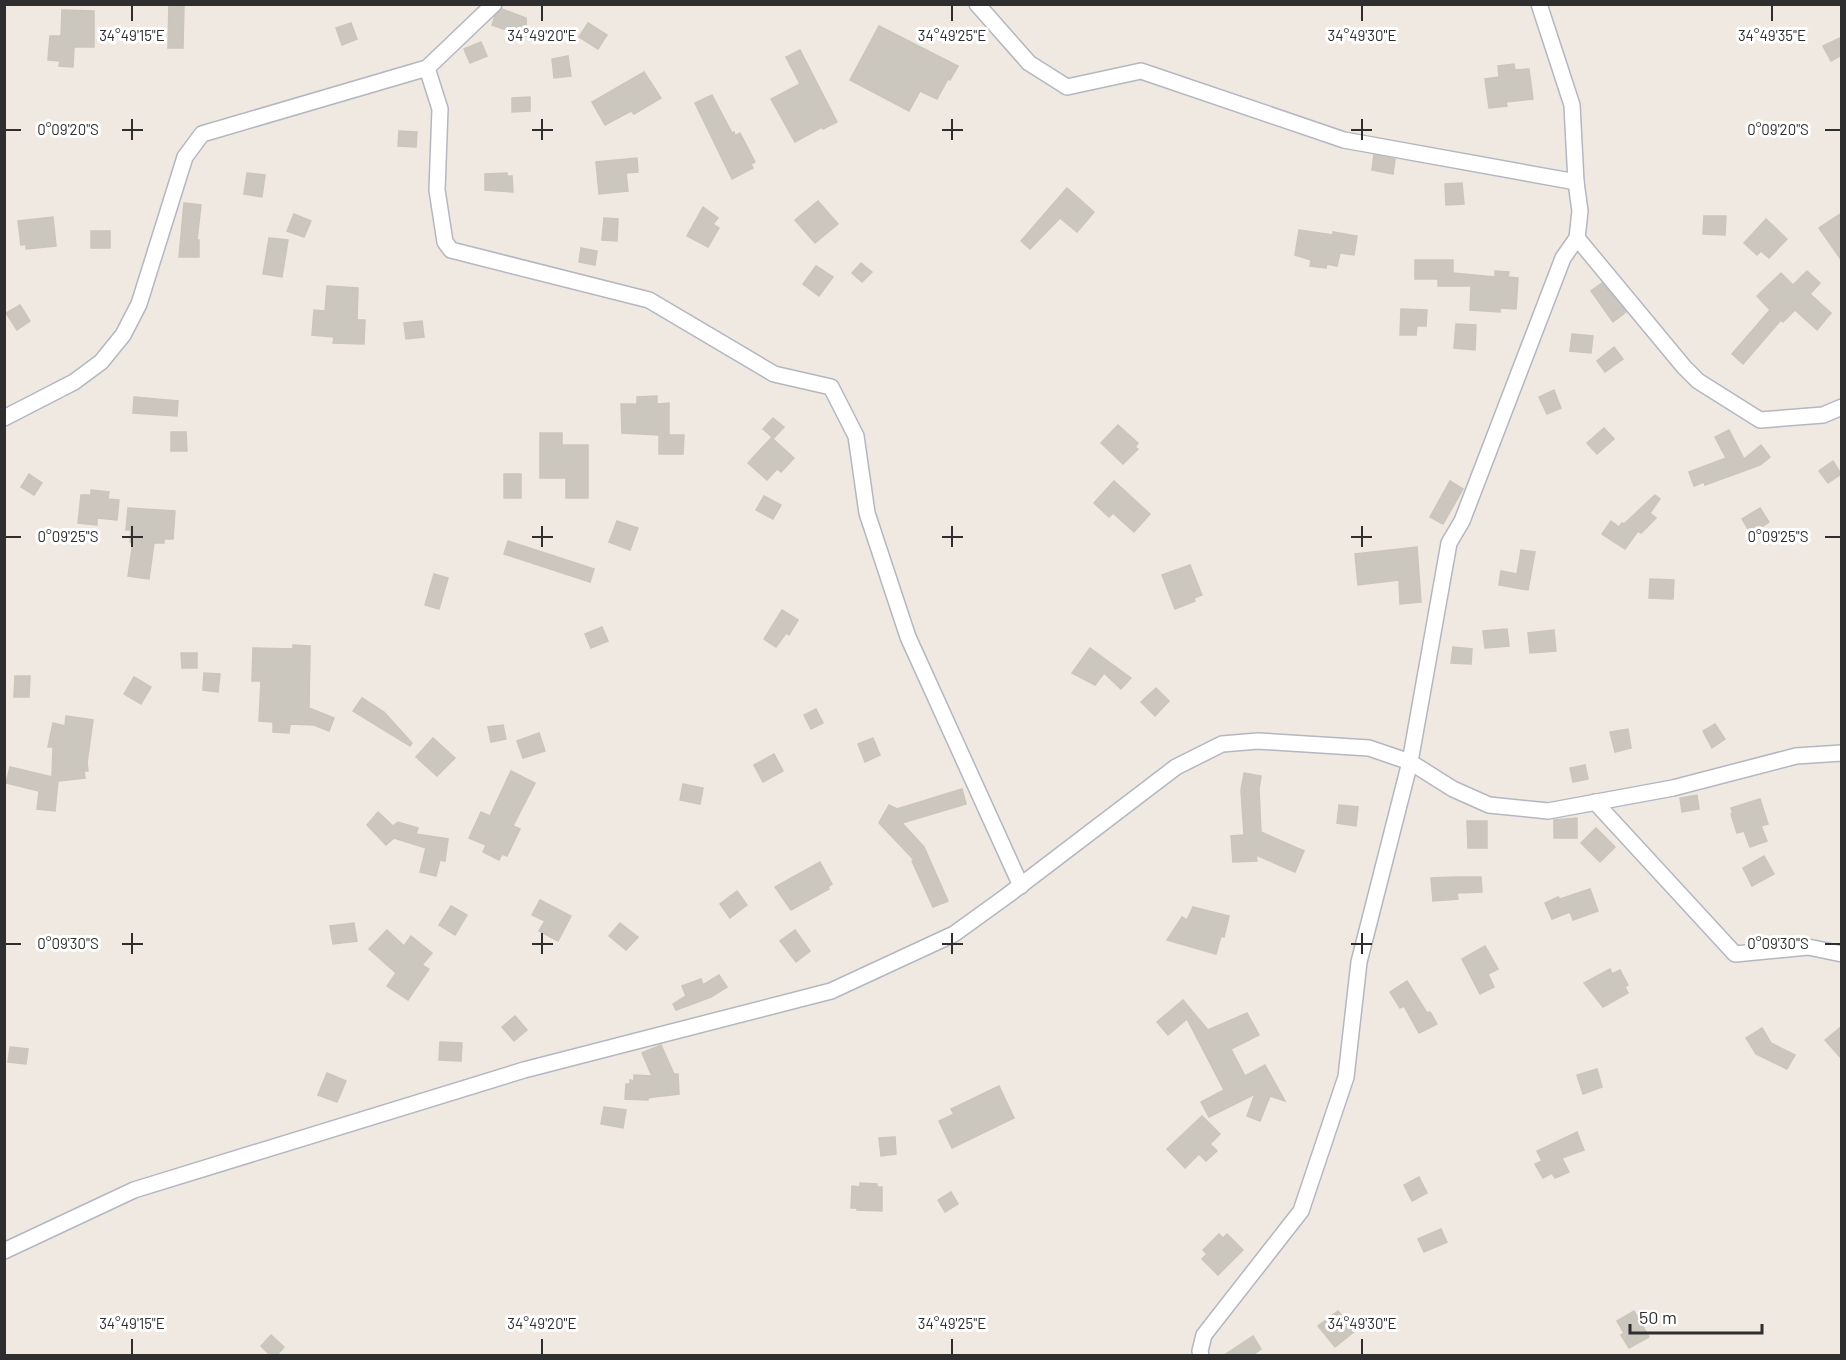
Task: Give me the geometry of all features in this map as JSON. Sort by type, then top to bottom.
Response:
[{"type":"street","points":[[4,418],[74,382],[101,362],[123,335],[139,303],[185,157],[202,134],[427,68],[494,4]]},
{"type":"street","points":[[977,4],[1029,63],[1066,87],[1141,71],[1344,140],[1576,182]]},
{"type":"street","points":[[1201,1356],[1204,1335],[1301,1211],[1346,1077],[1359,962],[1410,762],[1449,543],[1462,521],[1563,258],[1577,238],[1580,211],[1576,182],[1572,105],[1539,4]]},
{"type":"street","points":[[427,68],[440,109],[437,190],[445,242],[451,250],[649,300],[774,374],[831,387],[856,436],[867,513],[908,637],[1021,886]]},
{"type":"street","points":[[1577,238],[1684,366],[1707,386],[1760,420],[1823,415],[1842,407]]},
{"type":"street","points":[[4,1251],[134,1190],[524,1070],[831,991],[954,934],[1021,886],[1176,767],[1222,744],[1258,741],[1369,748],[1410,762],[1453,789],[1489,805],[1548,811],[1673,788],[1796,756],[1842,753]]},
{"type":"street","points":[[1595,802],[1735,954],[1808,946],[1842,954]]},
{"type":"building","points":[[169,4],[184,4],[183,48],[168,48]]},
{"type":"building","points":[[502,9],[526,18],[527,37],[492,25],[495,16]]},
{"type":"building","points":[[62,10],[94,11],[94,47],[74,47],[73,67],[59,66],[60,61],[48,60],[50,36],[61,36]]},
{"type":"building","points":[[351,23],[357,39],[342,45],[336,28]]},
{"type":"building","points":[[588,23],[607,35],[598,49],[579,37]]},
{"type":"building","points":[[879,26],[958,66],[937,99],[920,91],[909,111],[850,80]]},
{"type":"building","points":[[1842,37],[1842,55],[1831,61],[1823,46]]},
{"type":"building","points":[[481,42],[487,56],[470,63],[464,49]]},
{"type":"building","points":[[800,50],[837,122],[823,129],[822,127],[795,142],[771,99],[800,84],[786,57]]},
{"type":"building","points":[[568,56],[571,76],[554,78],[552,59]]},
{"type":"building","points":[[1514,64],[1515,70],[1529,69],[1533,99],[1506,102],[1507,106],[1489,108],[1485,79],[1499,77],[1498,66]]},
{"type":"building","points":[[644,72],[661,98],[634,114],[631,111],[605,125],[592,102]]},
{"type":"building","points":[[712,95],[732,133],[734,132],[735,136],[740,133],[755,162],[751,164],[753,168],[732,179],[695,103]]},
{"type":"building","points":[[530,97],[530,111],[512,112],[512,98]]},
{"type":"building","points":[[399,131],[417,132],[416,147],[398,146]]},
{"type":"building","points":[[1374,155],[1395,159],[1393,174],[1372,170]]},
{"type":"building","points":[[637,158],[638,172],[626,173],[628,191],[599,194],[596,162]]},
{"type":"building","points":[[247,173],[265,175],[262,197],[244,194]]},
{"type":"building","points":[[507,173],[507,176],[512,176],[513,192],[485,190],[485,174]]},
{"type":"building","points":[[1462,183],[1464,204],[1446,205],[1445,184]]},
{"type":"building","points":[[1067,188],[1094,212],[1077,232],[1060,218],[1030,249],[1021,241]]},
{"type":"building","points":[[818,201],[838,224],[815,243],[795,220]]},
{"type":"building","points":[[184,203],[201,205],[197,240],[199,240],[199,257],[179,257]]},
{"type":"building","points":[[703,207],[718,218],[713,224],[719,228],[708,247],[687,236]]},
{"type":"building","points":[[1842,213],[1842,261],[1819,228]]},
{"type":"building","points":[[294,214],[311,221],[304,237],[287,231]]},
{"type":"building","points":[[1704,216],[1726,216],[1725,235],[1703,234]]},
{"type":"building","points":[[53,217],[56,246],[26,249],[26,244],[21,245],[18,221]]},
{"type":"building","points":[[604,218],[618,219],[617,241],[602,240]]},
{"type":"building","points":[[1766,219],[1787,239],[1769,258],[1761,251],[1757,255],[1744,243]]},
{"type":"building","points":[[1299,230],[1357,236],[1354,255],[1340,253],[1337,266],[1327,264],[1326,268],[1310,266],[1311,260],[1295,255]]},
{"type":"building","points":[[91,231],[110,231],[110,248],[91,248]]},
{"type":"building","points":[[269,238],[288,240],[282,277],[263,274]]},
{"type":"building","points":[[581,248],[597,251],[595,265],[579,262]]},
{"type":"building","points":[[1415,260],[1453,260],[1453,273],[1495,277],[1495,271],[1509,272],[1508,277],[1518,278],[1516,309],[1500,308],[1500,312],[1470,310],[1471,286],[1438,286],[1438,279],[1415,279]]},
{"type":"building","points":[[861,263],[872,272],[862,282],[852,273]]},
{"type":"building","points":[[816,266],[833,277],[819,296],[803,284]]},
{"type":"building","points":[[1807,271],[1820,283],[1810,294],[1831,313],[1817,330],[1795,310],[1783,322],[1781,320],[1743,364],[1732,354],[1770,310],[1757,296],[1781,273],[1793,285]]},
{"type":"building","points":[[1602,283],[1626,312],[1613,322],[1591,291]]},
{"type":"building","points":[[327,286],[358,288],[357,320],[365,320],[364,344],[333,343],[334,337],[312,335],[314,310],[325,311]]},
{"type":"building","points":[[20,305],[30,321],[17,330],[6,313]]},
{"type":"building","points":[[1401,309],[1427,310],[1426,326],[1417,326],[1416,335],[1400,335]]},
{"type":"building","points":[[422,321],[424,337],[406,339],[404,323]]},
{"type":"building","points":[[1456,324],[1476,325],[1475,350],[1454,348]]},
{"type":"building","points":[[1572,334],[1593,336],[1591,353],[1570,351]]},
{"type":"building","points":[[1614,347],[1623,359],[1605,372],[1597,361]]},
{"type":"building","points":[[1554,390],[1561,408],[1547,414],[1539,397]]},
{"type":"building","points":[[657,396],[657,404],[669,403],[669,435],[684,435],[683,454],[659,454],[659,435],[622,433],[621,404],[637,404],[637,397]]},
{"type":"building","points":[[134,397],[178,401],[177,416],[133,413]]},
{"type":"building","points":[[773,418],[784,427],[773,439],[794,458],[781,472],[777,469],[767,480],[748,463],[772,437],[763,429]]},
{"type":"building","points":[[1118,425],[1138,443],[1135,447],[1138,449],[1123,464],[1101,443]]},
{"type":"building","points":[[1604,428],[1614,439],[1597,454],[1587,443]]},
{"type":"building","points":[[1729,430],[1744,459],[1761,445],[1770,457],[1760,465],[1705,485],[1704,482],[1694,486],[1689,472],[1726,458],[1715,437]]},
{"type":"building","points":[[171,432],[186,432],[187,451],[171,451]]},
{"type":"building","points":[[540,433],[562,433],[562,445],[588,445],[588,498],[566,498],[566,478],[540,478]]},
{"type":"building","points":[[1833,461],[1841,474],[1828,483],[1819,471]]},
{"type":"building","points":[[29,474],[42,483],[34,495],[21,487]]},
{"type":"building","points":[[504,474],[521,474],[521,498],[504,498]]},
{"type":"building","points":[[1114,481],[1150,514],[1134,532],[1113,513],[1109,517],[1094,503]]},
{"type":"building","points":[[1450,481],[1463,489],[1443,524],[1430,517]]},
{"type":"building","points":[[91,490],[109,492],[108,499],[119,500],[117,520],[97,518],[97,525],[78,523],[81,495],[91,495]]},
{"type":"building","points":[[1655,495],[1660,499],[1650,513],[1656,518],[1641,533],[1638,531],[1625,549],[1602,534],[1611,521],[1619,527]]},
{"type":"building","points":[[764,496],[781,505],[773,519],[756,510]]},
{"type":"building","points":[[128,508],[175,511],[173,539],[164,539],[164,543],[154,543],[149,579],[128,576],[133,542],[130,542],[131,530],[126,530]]},
{"type":"building","points":[[1760,508],[1769,522],[1751,534],[1742,519]]},
{"type":"building","points":[[617,521],[638,528],[630,550],[609,542]]},
{"type":"building","points":[[508,541],[594,569],[590,582],[504,554]]},
{"type":"building","points":[[1417,547],[1421,602],[1400,604],[1399,580],[1358,585],[1355,554]]},
{"type":"building","points":[[1521,550],[1535,552],[1528,590],[1499,585],[1501,571],[1517,574]]},
{"type":"building","points":[[1190,565],[1202,595],[1194,598],[1195,601],[1175,609],[1162,575]]},
{"type":"building","points":[[434,574],[448,578],[439,609],[425,605]]},
{"type":"building","points":[[1650,579],[1674,580],[1673,599],[1649,598]]},
{"type":"building","points":[[782,610],[798,620],[789,635],[786,633],[776,647],[764,639]]},
{"type":"building","points":[[602,627],[608,641],[591,648],[585,634]]},
{"type":"building","points":[[1507,629],[1509,646],[1485,648],[1483,631]]},
{"type":"building","points":[[1554,630],[1556,651],[1530,653],[1528,633]]},
{"type":"building","points":[[293,645],[310,646],[309,708],[334,718],[329,731],[314,725],[290,724],[289,733],[273,732],[273,722],[259,721],[261,681],[252,681],[253,648],[293,649]]},
{"type":"building","points":[[1453,647],[1472,649],[1471,664],[1451,663]]},
{"type":"building","points":[[1090,648],[1131,678],[1121,689],[1104,673],[1095,685],[1072,673]]},
{"type":"building","points":[[181,653],[197,653],[197,668],[182,668]]},
{"type":"building","points":[[204,673],[220,674],[218,692],[203,690]]},
{"type":"building","points":[[15,676],[30,676],[29,697],[14,697]]},
{"type":"building","points":[[134,677],[151,687],[141,704],[124,694]]},
{"type":"building","points":[[1156,688],[1169,701],[1155,716],[1141,702]]},
{"type":"building","points":[[362,698],[384,712],[412,743],[410,746],[353,711]]},
{"type":"building","points":[[816,709],[823,723],[811,729],[804,715]]},
{"type":"building","points":[[66,716],[93,720],[88,771],[84,771],[85,778],[58,781],[55,811],[37,809],[39,791],[6,783],[10,767],[52,777],[53,747],[48,747],[53,723],[65,726]]},
{"type":"building","points":[[1715,724],[1725,739],[1712,748],[1703,731]]},
{"type":"building","points":[[503,725],[506,739],[491,742],[488,727]]},
{"type":"building","points":[[1628,729],[1631,748],[1615,752],[1610,732]]},
{"type":"building","points":[[539,733],[545,751],[523,758],[517,741]]},
{"type":"building","points":[[433,738],[455,758],[437,776],[416,757]]},
{"type":"building","points":[[873,738],[880,755],[865,762],[858,744]]},
{"type":"building","points":[[774,754],[783,771],[763,782],[754,765]]},
{"type":"building","points":[[1585,765],[1588,779],[1573,782],[1570,768]]},
{"type":"building","points":[[511,771],[535,783],[513,826],[520,829],[507,856],[502,854],[499,860],[483,852],[486,845],[469,838],[481,812],[490,816]]},
{"type":"building","points":[[1244,773],[1261,776],[1259,789],[1261,832],[1304,851],[1295,872],[1256,855],[1257,861],[1233,862],[1231,836],[1244,835],[1241,790]]},
{"type":"building","points":[[683,784],[703,788],[700,804],[680,800]]},
{"type":"building","points":[[962,789],[966,804],[902,823],[924,847],[948,901],[933,907],[912,861],[914,860],[879,823],[889,805],[897,809]]},
{"type":"building","points":[[1697,795],[1699,809],[1682,812],[1680,798]]},
{"type":"building","points":[[1760,799],[1768,824],[1761,826],[1767,841],[1750,847],[1744,831],[1737,833],[1731,808]]},
{"type":"building","points":[[1339,805],[1358,807],[1356,826],[1337,823]]},
{"type":"building","points":[[378,812],[393,826],[398,822],[418,828],[416,834],[448,839],[445,861],[440,860],[436,876],[420,872],[426,848],[394,838],[386,845],[367,825]]},
{"type":"building","points":[[1577,818],[1577,838],[1554,838],[1554,820]]},
{"type":"building","points":[[1467,821],[1487,821],[1487,848],[1468,848]]},
{"type":"building","points":[[1596,828],[1615,847],[1600,862],[1581,843]]},
{"type":"building","points":[[1764,856],[1774,874],[1752,886],[1743,868]]},
{"type":"building","points":[[820,862],[832,884],[828,887],[829,889],[791,910],[775,887]]},
{"type":"building","points":[[1481,877],[1482,892],[1457,893],[1458,899],[1433,901],[1431,878]]},
{"type":"building","points":[[1590,889],[1598,911],[1573,920],[1570,912],[1552,919],[1545,903],[1558,897],[1560,899]]},
{"type":"building","points":[[737,891],[747,905],[730,918],[720,904]]},
{"type":"building","points":[[540,900],[571,916],[558,941],[539,931],[545,921],[532,915]]},
{"type":"building","points":[[451,906],[467,915],[455,935],[439,925]]},
{"type":"building","points":[[1193,907],[1229,916],[1224,937],[1221,936],[1216,954],[1167,940],[1182,917],[1187,920]]},
{"type":"building","points":[[354,923],[357,941],[333,944],[330,926]]},
{"type":"building","points":[[620,923],[638,937],[626,950],[609,936]]},
{"type":"building","points":[[387,930],[404,946],[411,936],[432,953],[422,965],[429,969],[408,1000],[387,986],[396,973],[369,949]]},
{"type":"building","points":[[795,930],[810,951],[796,962],[780,941]]},
{"type":"building","points":[[1485,946],[1498,969],[1488,974],[1494,987],[1480,994],[1462,959]]},
{"type":"building","points":[[1610,969],[1612,974],[1620,970],[1628,985],[1625,987],[1628,993],[1603,1007],[1584,983]]},
{"type":"building","points":[[719,975],[727,987],[711,997],[676,1010],[673,1004],[686,996],[682,986],[701,979],[703,985]]},
{"type":"building","points":[[1407,981],[1427,1013],[1430,1012],[1437,1024],[1419,1033],[1404,1006],[1400,1008],[1390,992]]},
{"type":"building","points":[[1183,1000],[1208,1030],[1247,1013],[1259,1035],[1231,1049],[1245,1076],[1265,1065],[1285,1101],[1270,1096],[1260,1121],[1247,1116],[1255,1094],[1209,1117],[1201,1102],[1224,1090],[1187,1019],[1168,1035],[1157,1022]]},
{"type":"building","points":[[515,1016],[527,1030],[514,1041],[502,1027]]},
{"type":"building","points":[[1842,1026],[1842,1059],[1825,1040]]},
{"type":"building","points":[[1762,1028],[1771,1043],[1795,1055],[1787,1069],[1756,1054],[1746,1038]]},
{"type":"building","points":[[440,1042],[462,1043],[461,1061],[439,1060]]},
{"type":"building","points":[[661,1045],[674,1074],[678,1074],[679,1094],[648,1098],[648,1100],[625,1099],[626,1084],[630,1084],[630,1080],[634,1081],[634,1075],[652,1076],[642,1053]]},
{"type":"building","points":[[10,1047],[28,1049],[26,1064],[8,1062]]},
{"type":"building","points":[[1597,1069],[1602,1087],[1583,1094],[1577,1075]]},
{"type":"building","points":[[327,1073],[346,1081],[337,1102],[318,1095]]},
{"type":"building","points":[[999,1086],[1014,1118],[952,1148],[939,1121],[954,1114],[951,1109]]},
{"type":"building","points":[[604,1107],[626,1110],[623,1128],[601,1124]]},
{"type":"building","points":[[1202,1116],[1220,1134],[1210,1144],[1217,1151],[1206,1161],[1199,1154],[1185,1168],[1167,1149]]},
{"type":"building","points":[[1577,1132],[1584,1150],[1562,1158],[1569,1172],[1555,1178],[1552,1173],[1543,1178],[1535,1164],[1542,1161],[1537,1151]]},
{"type":"building","points":[[895,1137],[896,1154],[881,1156],[879,1138]]},
{"type":"building","points":[[1419,1177],[1427,1193],[1412,1201],[1404,1185]]},
{"type":"building","points":[[860,1183],[877,1184],[877,1187],[882,1187],[882,1211],[851,1208],[852,1186],[860,1187]]},
{"type":"building","points":[[951,1192],[958,1204],[945,1212],[938,1200]]},
{"type":"building","points":[[1441,1229],[1447,1242],[1424,1252],[1418,1239]]},
{"type":"building","points":[[1219,1234],[1223,1238],[1227,1234],[1243,1250],[1218,1275],[1202,1259],[1207,1254],[1203,1250]]},
{"type":"building","points":[[1338,1311],[1355,1331],[1335,1347],[1318,1326]]},
{"type":"building","points":[[1634,1311],[1649,1337],[1629,1348],[1621,1335],[1624,1333],[1617,1321]]},
{"type":"building","points":[[271,1335],[284,1347],[276,1356],[271,1356],[261,1346]]},
{"type":"building","points":[[1253,1336],[1261,1349],[1251,1356],[1223,1356]]}]
